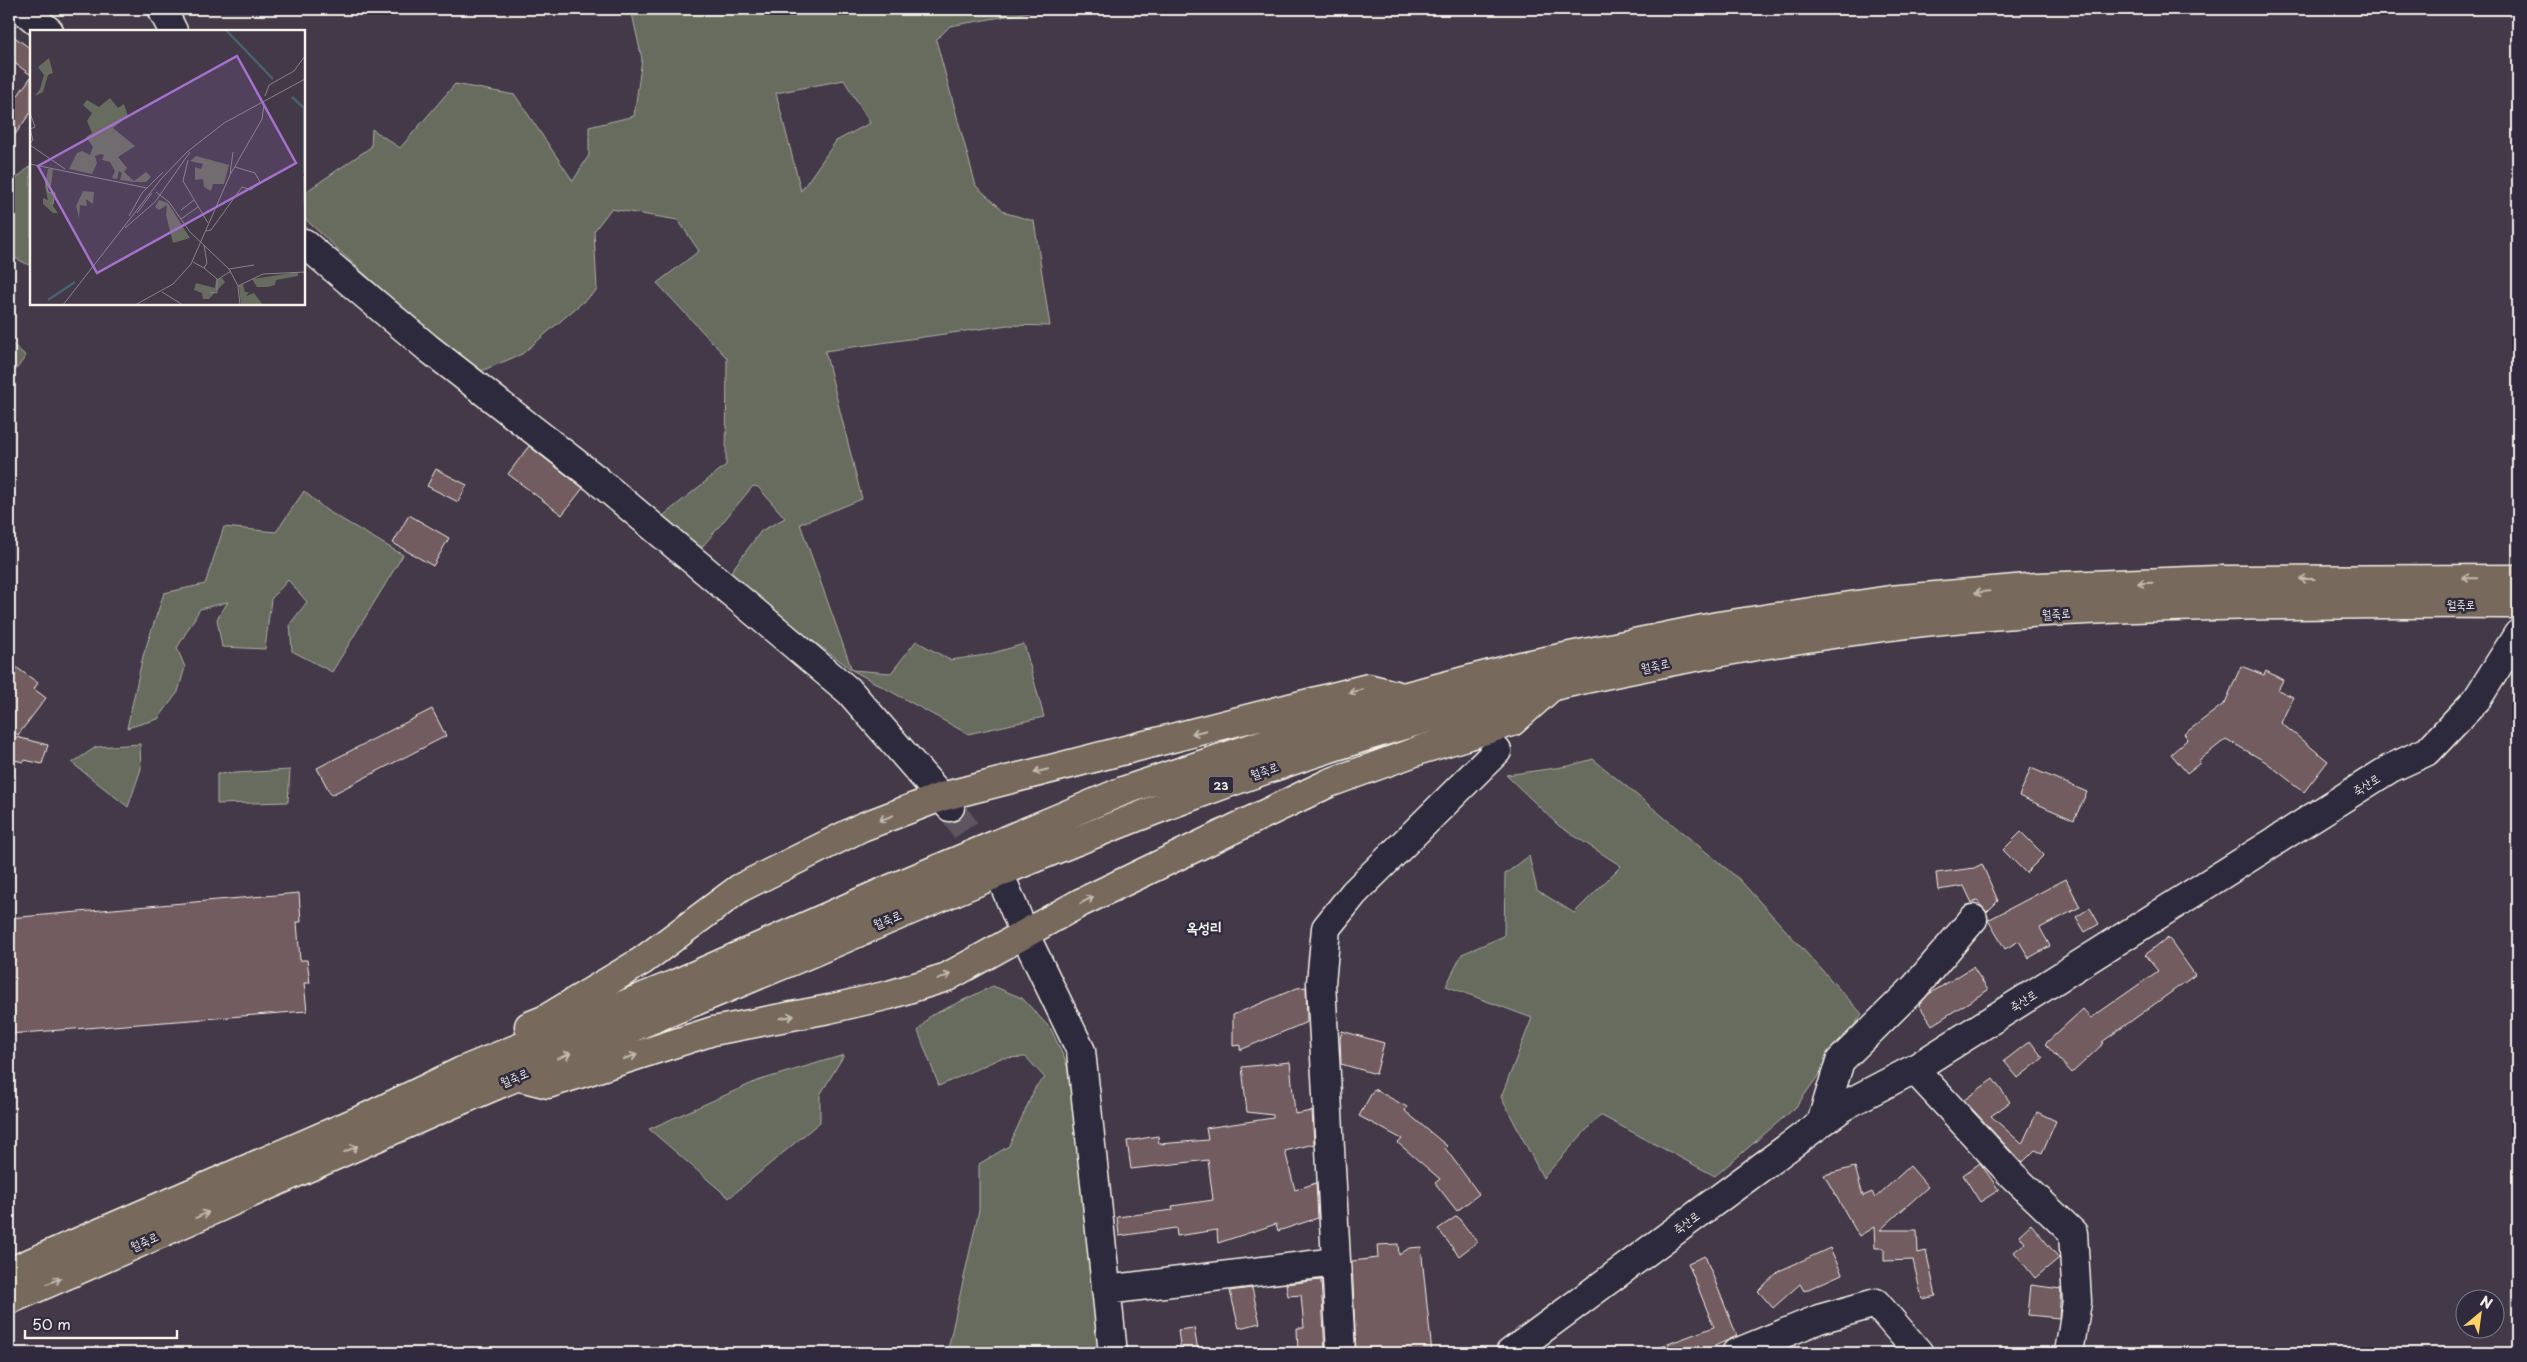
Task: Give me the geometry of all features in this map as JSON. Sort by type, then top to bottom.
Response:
[{"type":"main road","name":"월죽로","points":[[9,1272],[358,1120],[462,1071],[675,984],[890,889],[1123,791],[1404,697],[1521,666],[1718,626],[1890,600],[2038,587],[2216,580],[2518,579]]},
{"type":"main road","name":"월죽로","points":[[9,1300],[516,1076],[712,995],[968,884],[1135,817],[1269,767],[1423,720],[1553,686],[1709,654],[1923,622],[2093,610],[2218,606],[2518,604]]},
{"type":"main road","points":[[516,1076],[548,1084],[713,1031],[829,1010],[889,995],[947,977],[1080,903],[1329,783],[1423,749],[1512,722],[1553,686]]},
{"type":"main road","points":[[462,1071],[482,1046],[544,1020],[642,961],[740,888],[862,827],[946,802],[1368,688],[1404,697]]},
{"type":"street","points":[[22,9],[48,30]]},
{"type":"street","points":[[162,9],[172,30]]},
{"type":"street","points":[[305,244],[428,348],[595,478],[850,692],[946,802]]},
{"type":"street","name":"죽산로","points":[[1510,1353],[1849,1103],[1914,1069],[2391,768],[2428,751],[2477,699],[2518,634]]},
{"type":"street","points":[[1341,1353],[1321,983],[1326,928],[1354,893],[1497,751]]},
{"type":"street","points":[[1005,887],[1025,935],[1081,1051],[1112,1353]]},
{"type":"street","points":[[1821,1123],[1840,1061],[1915,987],[1973,919]]},
{"type":"street","points":[[1914,1069],[2012,1175],[2073,1234],[2077,1301],[2069,1353]]},
{"type":"street","points":[[1106,1290],[1336,1262]]},
{"type":"street","points":[[1736,1353],[1819,1319],[1876,1303],[1919,1353]]},
{"type":"shaded area","points":[[631,9],[1047,9],[950,26],[936,40],[976,186],[1006,213],[1034,221],[1050,326],[1008,325],[825,351],[862,499],[800,524],[852,670],[727,577],[761,531],[785,518],[758,487],[753,486],[697,553],[659,519],[726,465],[727,358],[657,283],[699,251],[678,220],[611,209],[594,231],[597,290],[522,354],[479,372],[382,290],[305,219],[305,192],[371,147],[372,129],[400,148],[455,84],[515,95],[573,181],[589,155],[589,127],[634,116],[642,59]],"holes":[[[844,80],[870,123],[836,141],[801,191],[776,93]]]},
{"type":"shaded area","points":[[30,166],[29,265],[9,255],[9,186]]},
{"type":"shaded area","points":[[9,341],[26,356],[9,379]]},
{"type":"shaded area","points":[[304,491],[326,510],[403,555],[332,672],[292,651],[290,624],[307,602],[288,580],[271,599],[265,649],[222,647],[217,619],[228,602],[200,609],[177,648],[185,667],[178,692],[158,719],[127,728],[143,656],[164,593],[205,584],[224,527],[276,532]]},
{"type":"shaded area","points":[[916,641],[950,660],[986,655],[1024,644],[1044,717],[968,734],[852,670],[891,673]]},
{"type":"shaded area","points":[[140,744],[141,769],[128,807],[72,763],[96,747]]},
{"type":"shaded area","points":[[1593,759],[1739,879],[1862,1014],[1796,1107],[1715,1176],[1600,1115],[1543,1178],[1501,1097],[1532,1018],[1446,986],[1462,954],[1504,936],[1505,874],[1529,856],[1537,890],[1574,913],[1621,866],[1559,826],[1506,775],[1569,766]]},
{"type":"shaded area","points":[[290,770],[288,802],[217,804],[217,774]]},
{"type":"shaded area","points":[[993,986],[1022,998],[1051,1029],[1066,1062],[1075,1104],[1081,1187],[1101,1353],[947,1353],[979,1210],[979,1164],[1009,1146],[1036,1086],[1045,1078],[1026,1057],[1001,1058],[939,1086],[918,1031],[930,1016]]},
{"type":"shaded area","points":[[844,1055],[820,1095],[820,1122],[729,1198],[649,1129],[757,1081]]},
{"type":"building","points":[[9,33],[30,48],[30,74],[9,59]]},
{"type":"building","points":[[30,78],[30,113],[9,143],[9,108]]},
{"type":"building","points":[[529,446],[583,488],[562,515],[508,474]]},
{"type":"building","points":[[436,469],[467,485],[458,502],[427,486]]},
{"type":"building","points":[[409,515],[449,538],[433,566],[393,543]]},
{"type":"building","points":[[9,662],[38,683],[34,689],[46,698],[18,735],[9,728]]},
{"type":"building","points":[[2241,666],[2264,675],[2266,671],[2283,680],[2278,690],[2293,697],[2281,723],[2328,761],[2304,792],[2266,762],[2226,739],[2198,761],[2200,763],[2187,773],[2171,754],[2188,739],[2184,734],[2225,703]]},
{"type":"building","points":[[432,709],[446,736],[331,795],[317,768]]},
{"type":"building","points":[[12,736],[48,745],[42,764],[9,759]]},
{"type":"building","points":[[2031,768],[2087,792],[2074,820],[2019,796]]},
{"type":"building","points":[[2021,832],[2044,855],[2026,873],[2003,850]]},
{"type":"building","points":[[1982,864],[1998,901],[1987,912],[1977,901],[1972,903],[1964,886],[1938,890],[1936,873],[1974,868]]},
{"type":"building","points":[[2066,879],[2080,907],[2040,928],[2050,946],[2029,958],[2019,941],[2005,949],[1988,920]]},
{"type":"building","points":[[299,893],[301,922],[297,922],[300,960],[307,960],[310,983],[304,983],[307,1011],[9,1034],[9,918]]},
{"type":"building","points":[[2090,908],[2099,924],[2085,932],[2076,917]]},
{"type":"building","points":[[2168,937],[2195,975],[2102,1042],[2104,1043],[2072,1073],[2045,1044],[2083,1009],[2091,1018],[2158,971],[2145,955]]},
{"type":"building","points":[[1973,967],[1988,990],[1932,1025],[1919,1005],[1929,994]]},
{"type":"building","points":[[1306,987],[1307,1022],[1240,1050],[1240,1045],[1233,1046],[1233,1015],[1297,988]]},
{"type":"building","points":[[1342,1031],[1384,1043],[1376,1074],[1341,1064],[1340,1039]]},
{"type":"building","points":[[2030,1041],[2043,1058],[2018,1078],[2004,1061]]},
{"type":"building","points":[[1290,1062],[1295,1114],[1312,1111],[1314,1144],[1285,1151],[1295,1190],[1316,1183],[1318,1218],[1278,1231],[1276,1224],[1218,1243],[1217,1230],[1177,1236],[1176,1228],[1119,1236],[1117,1217],[1173,1210],[1172,1206],[1213,1200],[1208,1160],[1131,1169],[1127,1141],[1158,1136],[1159,1144],[1208,1140],[1206,1128],[1273,1118],[1273,1115],[1247,1112],[1242,1067]]},
{"type":"building","points":[[1993,1079],[2010,1102],[1991,1116],[2022,1144],[2037,1112],[2056,1121],[2042,1153],[2035,1150],[2022,1163],[1964,1100]]},
{"type":"building","points":[[1374,1089],[1407,1107],[1405,1111],[1447,1146],[1445,1148],[1479,1194],[1457,1211],[1435,1183],[1440,1179],[1398,1143],[1402,1139],[1359,1116]]},
{"type":"building","points":[[1980,1163],[1999,1190],[1980,1202],[1963,1175]]},
{"type":"building","points":[[1910,1166],[1928,1187],[1880,1230],[1917,1230],[1918,1253],[1926,1251],[1936,1296],[1922,1299],[1913,1260],[1884,1261],[1884,1248],[1875,1248],[1874,1227],[1859,1236],[1824,1175],[1855,1167],[1863,1196],[1872,1192],[1875,1198]]},
{"type":"building","points":[[1457,1216],[1477,1242],[1459,1256],[1438,1229]]},
{"type":"building","points":[[2031,1224],[2059,1258],[2035,1278],[2014,1252],[2025,1243],[2019,1235]]},
{"type":"building","points":[[1398,1244],[1399,1255],[1409,1248],[1421,1247],[1432,1353],[1356,1353],[1352,1261],[1378,1258],[1377,1245]]},
{"type":"building","points":[[1830,1248],[1842,1274],[1804,1291],[1800,1284],[1773,1308],[1758,1291],[1779,1271]]},
{"type":"building","points":[[1705,1256],[1737,1336],[1699,1353],[1649,1353],[1649,1351],[1714,1327],[1688,1263]]},
{"type":"building","points":[[1321,1280],[1325,1353],[1298,1353],[1297,1328],[1304,1328],[1301,1295],[1288,1296],[1286,1284]]},
{"type":"building","points":[[2031,1285],[2061,1289],[2059,1318],[2028,1315]]},
{"type":"building","points":[[1252,1288],[1260,1323],[1239,1328],[1230,1291]]},
{"type":"building","points":[[1194,1328],[1198,1350],[1181,1352],[1178,1330]]},
{"type":"tunnel","points":[[950,807],[993,870]]},
{"type":"district","name":"옥성리","points":[[1204,926]]}]
